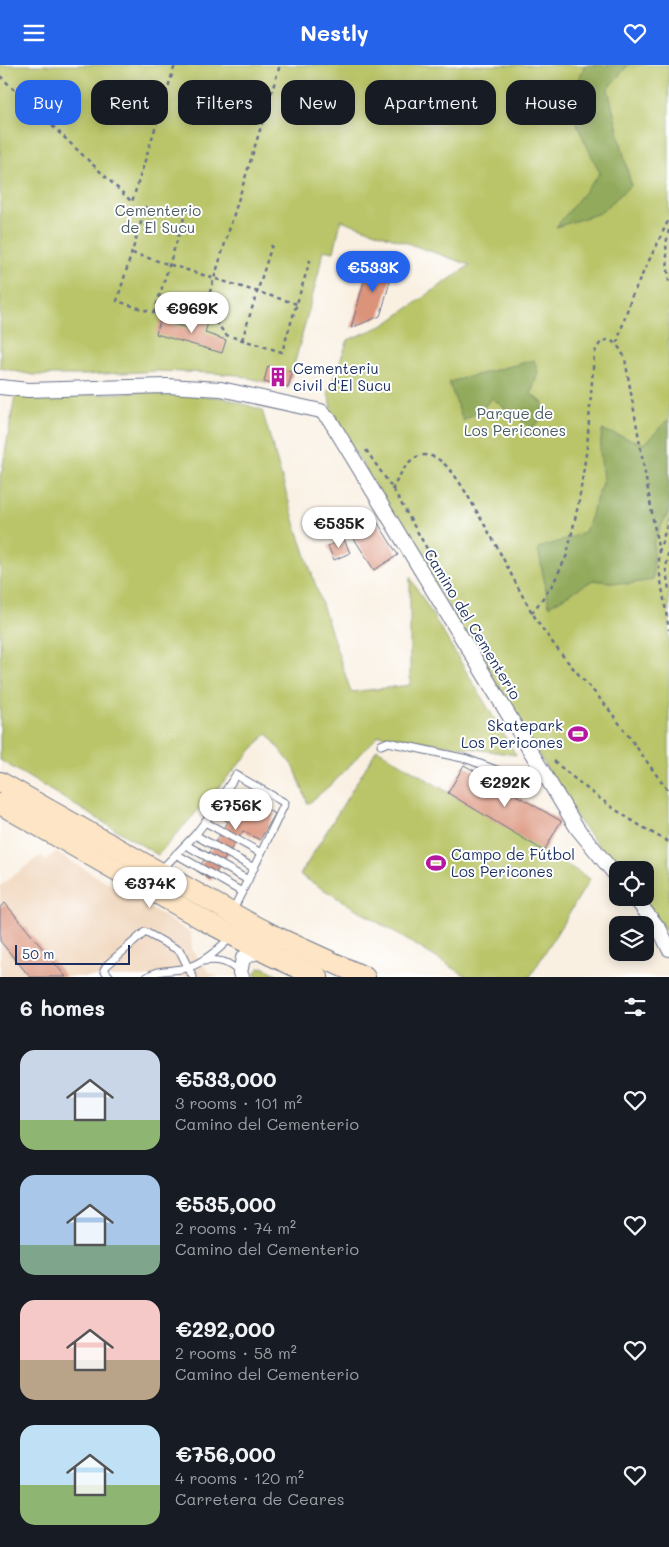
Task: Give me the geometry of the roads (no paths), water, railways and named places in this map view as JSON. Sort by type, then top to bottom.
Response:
[{"type":"main road","points":[[0,783],[158,873],[277,937],[365,977]]},
{"type":"main road","points":[[4,807],[233,935],[318,977]]},
{"type":"street","name":"Camino del Cementerio","points":[[0,387],[28,390],[166,385],[221,389],[321,411],[330,420],[577,828],[609,867]]},
{"type":"street","points":[[641,906],[660,930],[669,949]]},
{"type":"street","points":[[241,975],[243,959],[261,950]]},
{"type":"lane","points":[[381,745],[388,743],[467,759],[499,771],[548,780]]},
{"type":"lane","points":[[158,873],[195,835],[236,775],[285,803],[232,913]]},
{"type":"lane","points":[[205,822],[261,853]]},
{"type":"lane","points":[[195,835],[254,868]]},
{"type":"lane","points":[[186,845],[248,880]]},
{"type":"lane","points":[[176,854],[242,891]]},
{"type":"lane","points":[[110,977],[104,970],[106,965],[145,932],[180,951],[193,977]]},
{"type":"lane","points":[[147,977],[161,971],[188,967],[201,961],[233,935]]},
{"type":"lane","points":[[201,961],[217,959],[227,963],[241,975]]},
{"type":"lane","points":[[186,977],[188,967]]},
{"type":"place","name":"Cementeriu civil d'El Sucu","points":[[278,377]]},
{"type":"place","name":"Skatepark Los Pericones","points":[[578,734]]},
{"type":"place","name":"Campo de Fútbol Los Pericones","points":[[436,863]]},
{"type":"park label","name":"Cementerio de El Sucu","points":[[158,218]]},
{"type":"park label","name":"Parque de Los Pericones","points":[[515,422]]}]
